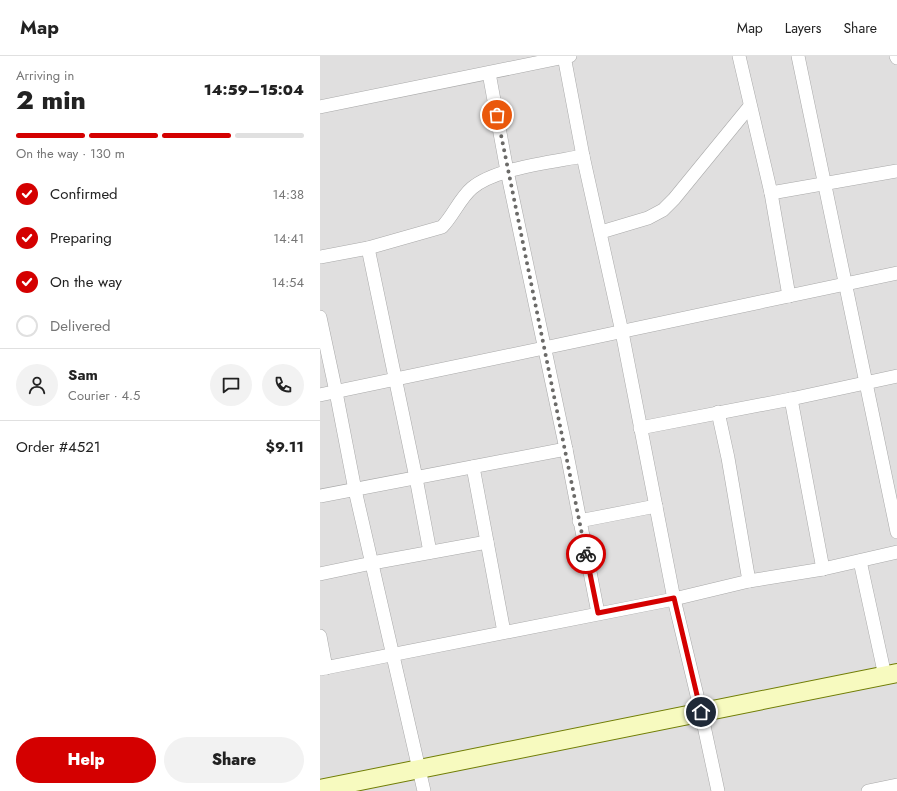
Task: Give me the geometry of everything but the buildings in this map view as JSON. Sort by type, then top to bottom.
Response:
[{"type":"main road","points":[[320,789],[891,674]]},
{"type":"street","points":[[320,107],[566,56],[583,156],[622,332],[674,598],[718,791]]},
{"type":"street","points":[[739,56],[771,193],[789,296]]},
{"type":"street","points":[[798,56],[897,532]]},
{"type":"street","points":[[489,73],[507,171],[566,449],[598,613]]},
{"type":"street","points":[[601,232],[648,218],[663,210],[674,199],[750,106]]},
{"type":"street","points":[[320,257],[368,248],[442,227],[448,221],[470,189],[478,184],[507,171],[583,156]]},
{"type":"street","points":[[771,193],[897,172]]},
{"type":"street","points":[[368,248],[430,552]]},
{"type":"street","points":[[320,395],[897,273]]},
{"type":"street","points":[[320,317],[355,490],[424,791]]},
{"type":"street","points":[[640,428],[791,399],[897,376]]},
{"type":"street","points":[[791,399],[823,568]]},
{"type":"street","points":[[718,412],[728,458],[749,581]]},
{"type":"street","points":[[320,496],[566,449]]},
{"type":"street","points":[[473,467],[504,632]]},
{"type":"street","points":[[579,521],[656,506]]},
{"type":"street","points":[[320,574],[487,542]]},
{"type":"street","points":[[320,636],[323,669],[674,598],[749,581],[860,561],[897,552]]},
{"type":"street","points":[[860,561],[891,674]]},
{"type":"street","points":[[868,791],[897,785]]},
{"type":"shaded area","points":[[320,56],[897,56],[897,791],[320,791]]},
{"type":"way so far","points":[[497,115],[507,171],[566,449],[586,554]]},
{"type":"route","points":[[586,554],[598,613],[674,598],[701,712]]}]
